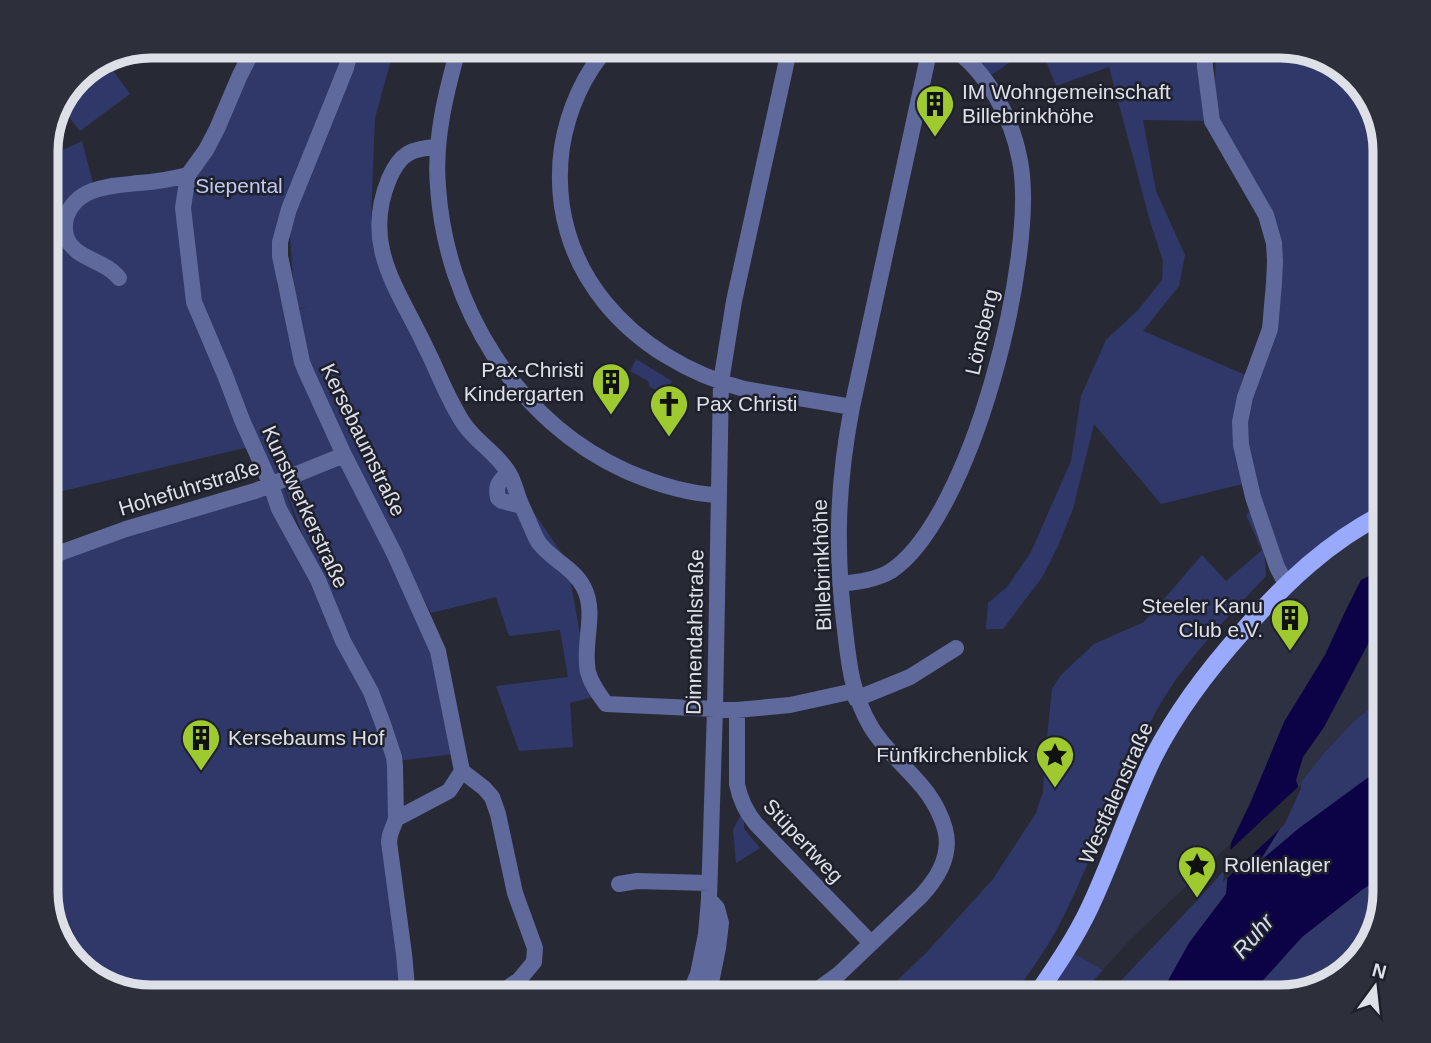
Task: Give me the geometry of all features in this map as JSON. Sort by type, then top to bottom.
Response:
[{"type":"main road","name":"Westfalenstraße","points":[[1044,985],[1090,909],[1155,755],[1198,684],[1286,584],[1332,546],[1373,520]]},
{"type":"street","name":"Kunstwerkerstraße","points":[[249,58],[217,129],[188,175],[184,208],[194,302],[279,509],[318,580],[343,641],[371,692],[394,757],[396,819],[389,842],[407,985]]},
{"type":"street","name":"Kersebaumstraße","points":[[349,58],[289,209],[280,242],[280,256],[302,362],[438,651],[462,771]]},
{"type":"street","points":[[456,58],[446,95],[438,147],[440,208],[452,265],[468,309],[482,337],[499,364],[536,408],[568,436],[597,456],[661,485],[682,491],[719,495]]},
{"type":"street","points":[[599,58],[579,91],[567,123],[560,168],[561,197],[569,239],[583,271],[602,300],[629,329],[665,355],[721,382],[744,389],[852,407]]},
{"type":"street","name":"Dinnendahlstraße","points":[[693,985],[706,934],[709,891],[721,382],[734,301],[787,58]]},
{"type":"street","name":"Billebrinkhöhe","points":[[823,985],[921,896],[936,878],[943,864],[947,839],[939,812],[926,791],[877,737],[855,695],[840,584],[838,544],[843,454],[928,58]]},
{"type":"street","name":"Lönsberg","points":[[840,584],[878,577],[890,571],[918,546],[930,528],[956,480],[980,421],[1010,311],[1022,222],[1021,163],[1008,120],[997,99],[965,58]]},
{"type":"street","points":[[1205,58],[1212,121],[1266,215],[1274,243],[1275,272],[1270,329],[1245,397],[1240,422],[1241,445],[1253,497],[1277,568],[1286,584]]},
{"type":"street","points":[[438,147],[410,151],[401,159],[388,181],[379,219],[386,269],[426,347],[446,394],[474,438],[494,454],[512,478],[539,542],[571,571],[585,590],[589,604],[588,672],[592,684],[606,704],[737,710],[855,695],[910,677],[956,648]]},
{"type":"street","points":[[119,278],[114,271],[75,250],[68,242],[65,223],[72,206],[79,198],[100,188],[188,175]]},
{"type":"street","name":"Hohefuhrstraße","points":[[58,554],[126,529],[271,485],[344,455]]},
{"type":"street","name":"Stüpertweg","points":[[737,710],[737,784],[744,807],[756,824],[871,943]]},
{"type":"street","points":[[396,819],[449,791],[462,771],[492,797],[515,893],[535,948],[534,962],[512,985]]},
{"type":"street","points":[[619,884],[637,881],[709,891],[721,923],[711,985]]},
{"type":"shaded area","points":[[1373,523],[1373,574],[1361,580],[1231,843],[1127,943],[1103,970],[1070,951],[1158,756],[1198,684],[1279,592]]},
{"type":"shaded area","points":[[1373,635],[1373,706],[1354,721],[1324,753],[1298,786],[1296,780],[1303,757],[1324,727]]},
{"type":"shaded area","points":[[58,898],[82,955],[65,928]]},
{"type":"green space","name":"Siepental","points":[[241,58],[341,58],[279,232],[277,285],[303,377],[435,657],[454,754],[397,761],[311,557],[274,460],[337,641],[367,692],[389,758],[400,985],[150,985],[121,980],[109,976],[83,955],[58,897],[58,555],[271,488],[253,446],[58,492],[58,152],[82,141],[93,183],[111,177],[142,179],[183,170],[204,139]]},
{"type":"green space","points":[[351,58],[392,58],[375,118],[371,219],[390,272],[475,434],[567,561],[583,651],[597,696],[570,703],[573,747],[519,751],[496,686],[568,677],[560,630],[509,636],[496,597],[431,613],[311,375],[296,311],[308,306],[295,310],[290,234],[308,172]]},
{"type":"green space","points":[[968,58],[1016,58],[987,78]]},
{"type":"green space","points":[[1045,58],[1204,58],[1210,121],[1143,120],[1156,191],[1185,255],[1179,286],[1143,331],[1255,379],[1275,242],[1214,120],[1216,58],[1280,58],[1310,63],[1337,77],[1364,109],[1370,126],[1373,150],[1373,521],[1286,584],[1251,482],[1161,504],[1094,424],[1073,509],[1043,576],[1003,629],[986,629],[988,603],[1007,587],[1031,552],[1071,461],[1081,396],[1106,340],[1138,310],[1162,280],[1163,261],[1109,67],[1056,86]]},
{"type":"green space","points":[[111,67],[130,94],[80,131],[66,113],[67,109],[89,81]]},
{"type":"green space","points":[[636,359],[672,381],[666,390],[660,392],[650,387],[648,381],[630,371]]},
{"type":"green space","points":[[1252,510],[1264,550],[1266,576],[1205,643],[1164,698],[1140,743],[1082,878],[1056,931],[1020,985],[893,985],[927,952],[993,879],[1036,813],[1043,792],[1052,689],[1061,675],[1094,644],[1144,622],[1202,555],[1226,581],[1262,550],[1246,515]]},
{"type":"green space","points":[[1373,706],[1373,772],[1298,829],[1258,865],[1279,830],[1298,786],[1354,721]]},
{"type":"green space","points":[[741,815],[744,829],[760,848],[736,863],[733,829]]},
{"type":"green space","points":[[1228,866],[1226,894],[1189,943],[1166,985],[1117,985]]},
{"type":"green space","points":[[1373,883],[1372,905],[1364,934],[1351,952],[1340,952],[1340,963],[1322,976],[1305,982],[1259,985],[1302,937]]},
{"type":"green space","points":[[1070,951],[1103,970],[1089,985],[1044,985]]},
{"type":"water","name":"Ruhr","points":[[1373,574],[1373,635],[1324,727],[1303,757],[1296,780],[1298,786],[1279,830],[1259,862],[1298,829],[1373,774],[1373,883],[1302,937],[1259,985],[1166,985],[1189,943],[1226,894],[1231,843],[1284,722],[1325,655],[1361,580]]},
{"type":"pier","points":[[1301,784],[1285,824],[1223,882],[1226,854]]},
{"type":"place","name":"IM Wohngemeinschaft Billebrinkhöhe","points":[[935,138]]},
{"type":"place","name":"Pax-Christi Kindergarten","points":[[611,416]]},
{"type":"place","name":"Pax Christi","points":[[669,438]]},
{"type":"place","name":"Steeler Kanu Club e.V.","points":[[1290,652]]},
{"type":"place","name":"Kersebaums Hof","points":[[201,772]]},
{"type":"place","name":"Fünfkirchenblick","points":[[1055,789]]},
{"type":"place","name":"Rollenlager","points":[[1197,899]]}]
